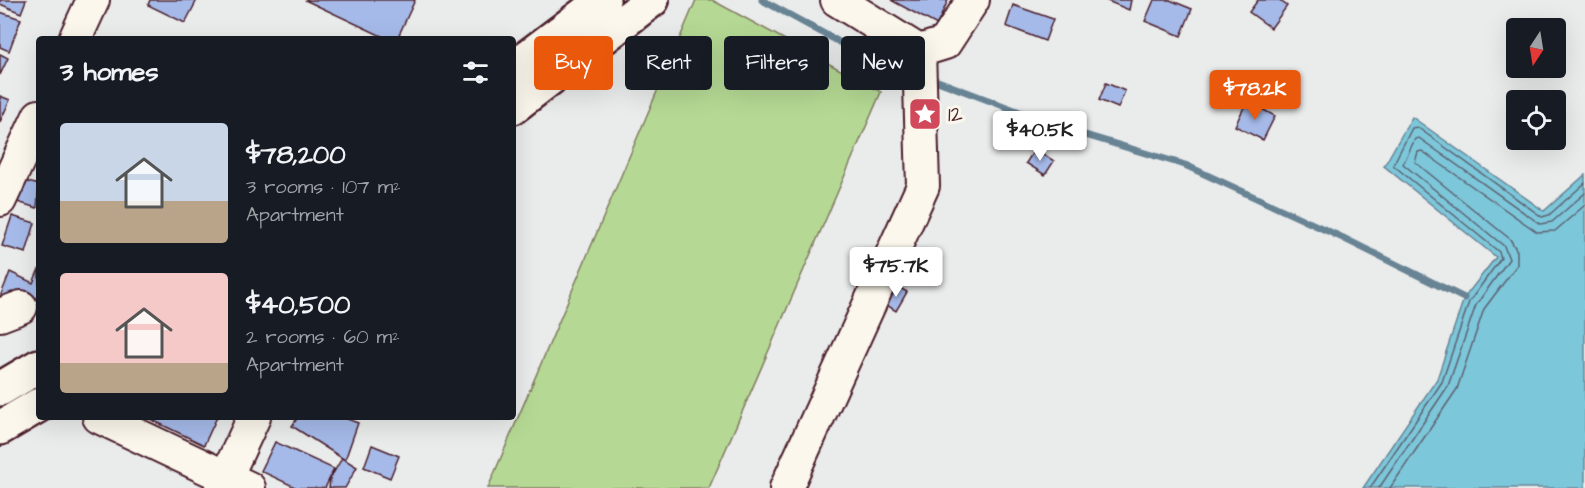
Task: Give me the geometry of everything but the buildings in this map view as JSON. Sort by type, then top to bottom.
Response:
[{"type":"main road","points":[[516,66],[603,0]]},
{"type":"main road","points":[[516,105],[647,5]]},
{"type":"main road","points":[[0,389],[36,368]]},
{"type":"main road","points":[[0,428],[36,407]]},
{"type":"street","points":[[76,36],[93,0]]},
{"type":"street","points":[[837,0],[895,36]]},
{"type":"street","points":[[925,49],[945,43],[973,0]]},
{"type":"street","points":[[786,488],[922,186],[921,90]]},
{"type":"street","points":[[0,200],[36,122]]},
{"type":"street","points":[[105,420],[232,484],[253,420]]},
{"type":"green space","points":[[696,0],[712,0],[778,36],[724,36],[724,90],[829,90],[829,64],[841,70],[841,90],[877,90],[881,92],[709,488],[488,488],[658,90],[712,90],[712,36],[681,36]]},
{"type":"water","points":[[1412,117],[1544,211],[1585,175],[1585,488],[1363,488],[1437,379],[1464,298],[1496,257],[1384,166]]},
{"type":"waterway","points":[[762,0],[841,43]]},
{"type":"waterway","points":[[927,77],[1062,128],[1185,165],[1343,238],[1464,298]]},
{"type":"place","name":"12","points":[[925,114]]}]
